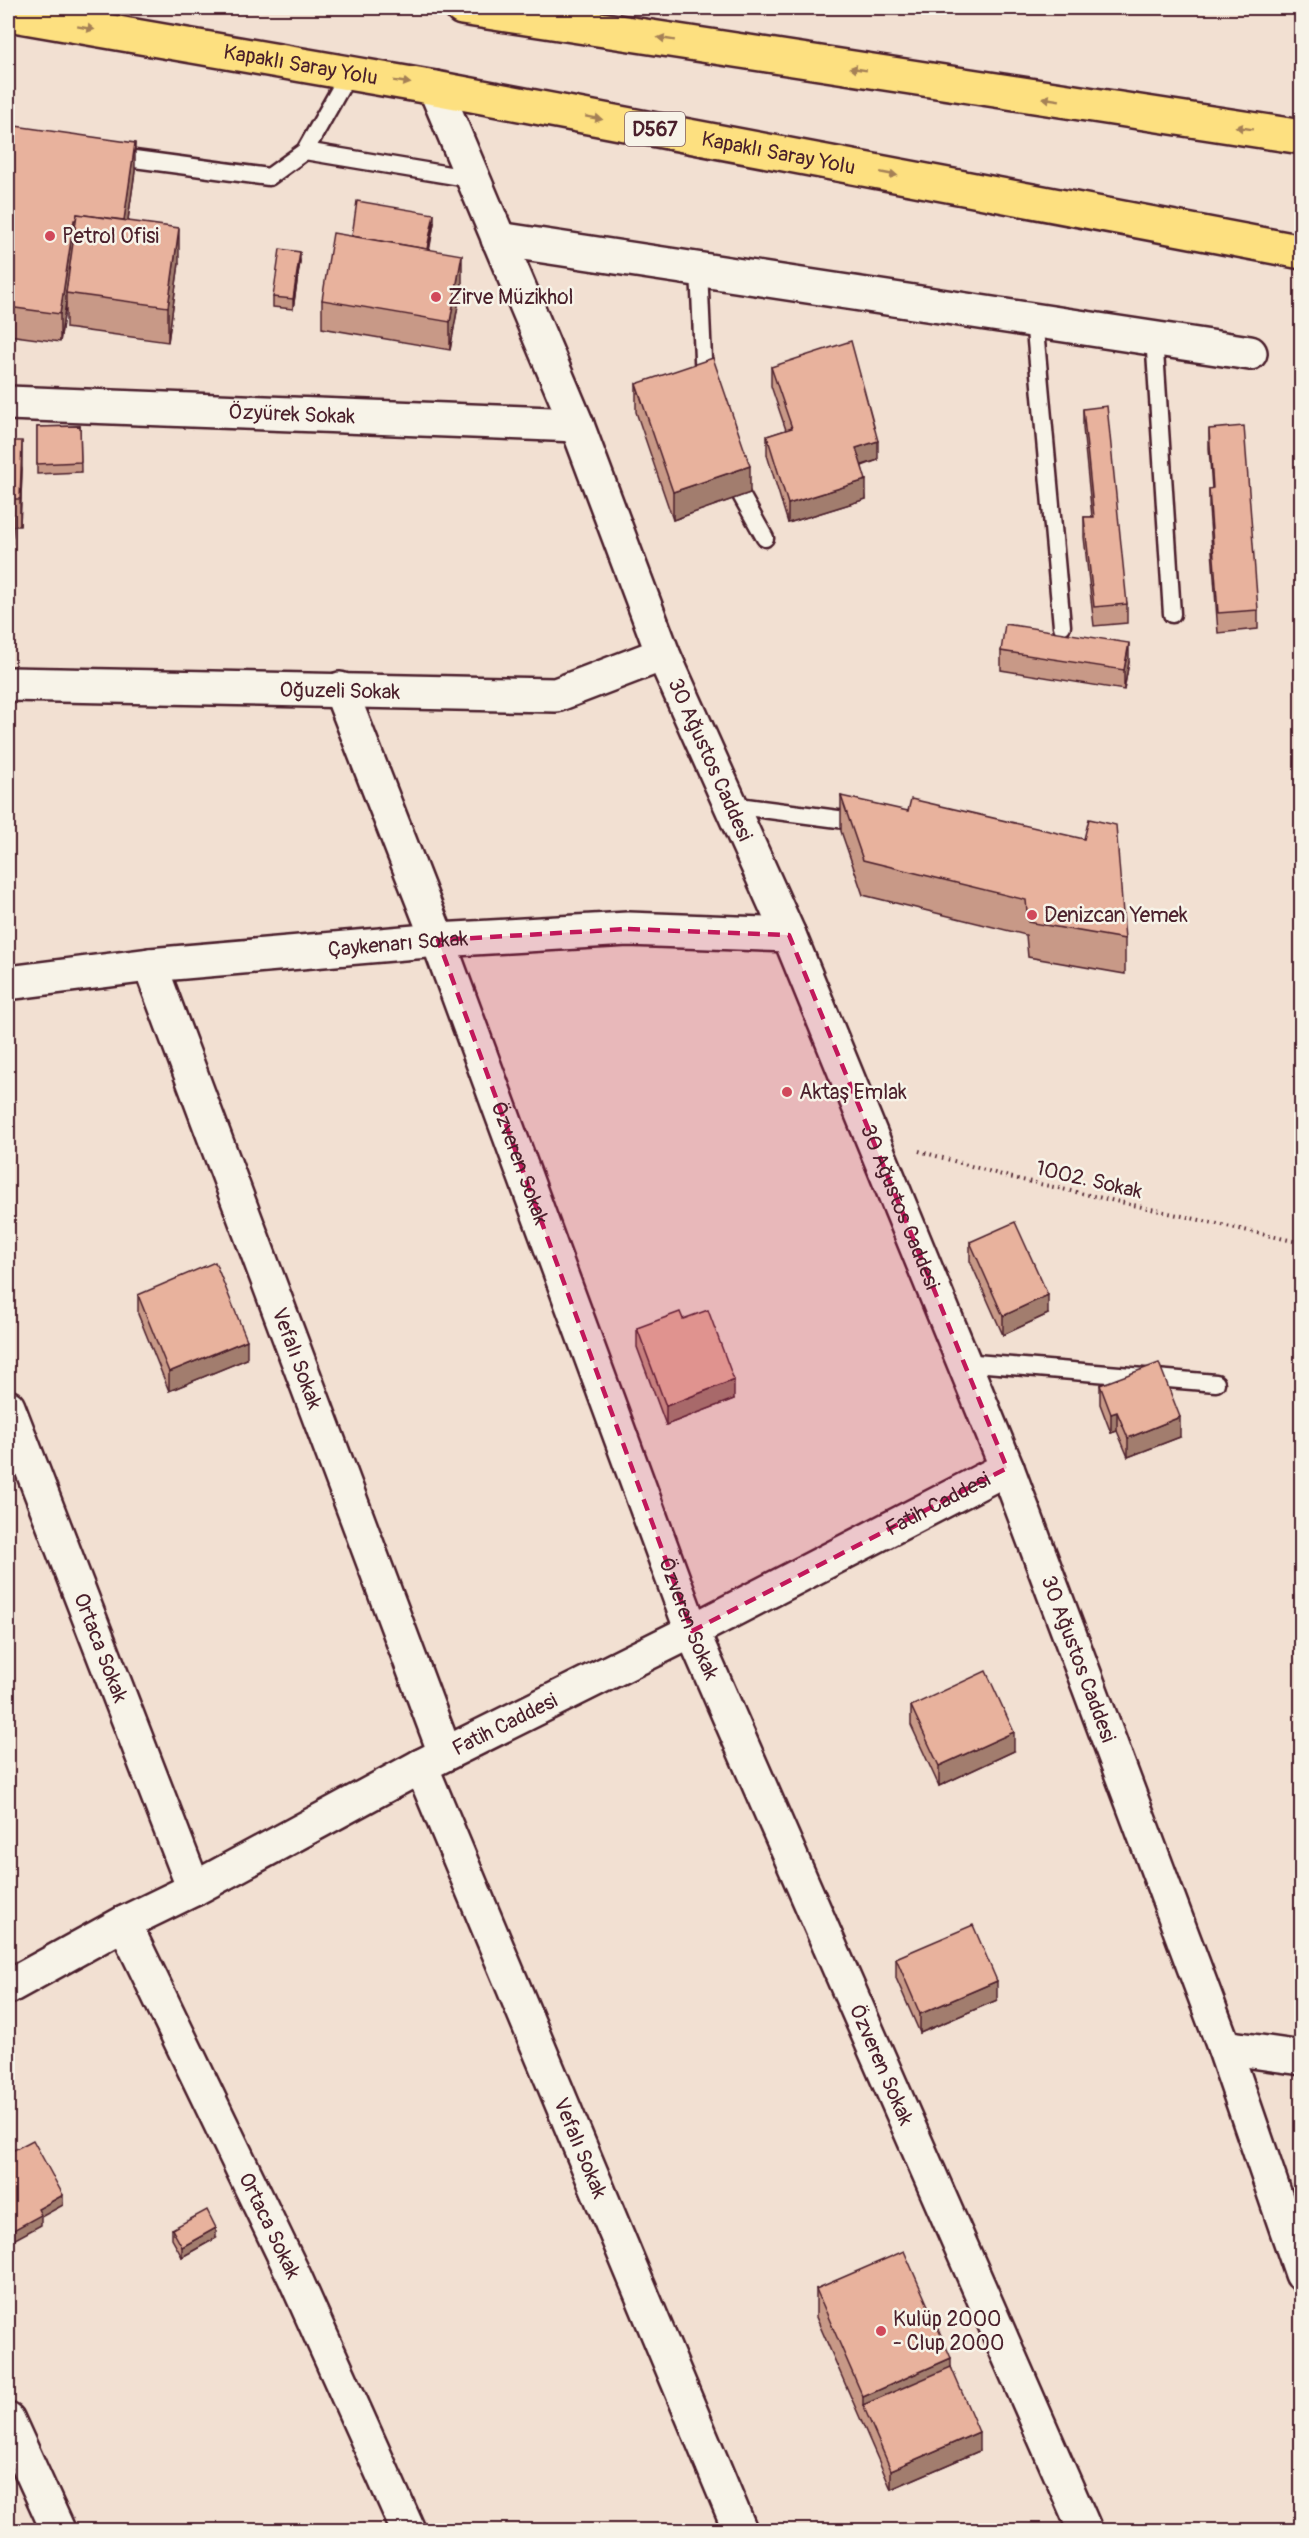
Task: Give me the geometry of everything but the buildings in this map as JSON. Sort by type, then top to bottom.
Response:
[{"type":"highway","points":[[462,8],[1302,137]]},
{"type":"highway","name":"Kapaklı Saray Yolu","points":[[8,15],[435,88],[1302,252]]},
{"type":"street","name":"30 Ağustos Caddesi","points":[[435,88],[576,425],[663,654],[789,935],[1007,1468],[1224,2047],[1302,2274]]},
{"type":"street","points":[[498,239],[1154,336],[1250,353]]},
{"type":"street","name":"Özyürek Sokak","points":[[8,403],[576,425]]},
{"type":"street","name":"Oğuzeli Sokak","points":[[8,684],[556,695],[663,654]]},
{"type":"street","name":"Özveren Sokak","points":[[340,689],[438,940],[692,1631],[1085,2530]]},
{"type":"street","name":"Çaykenarı Sokak","points":[[8,983],[150,965],[438,940],[628,929],[789,935]]},
{"type":"street","name":"Vefalı Sokak","points":[[150,965],[433,1759],[740,2530]]},
{"type":"street","name":"Ortaca Sokak","points":[[8,1407],[194,1889]]},
{"type":"street","name":"Fatih Caddesi","points":[[8,1987],[433,1759],[692,1631],[1007,1468]]},
{"type":"street","name":"Ortaca Sokak","points":[[124,1923],[295,2278],[408,2530]]},
{"type":"street","points":[[1224,2047],[1302,2058]]},
{"type":"street","points":[[8,2420],[58,2530]]},
{"type":"lane","points":[[91,153],[269,177],[305,151],[349,73]]},
{"type":"lane","points":[[305,151],[473,179]]},
{"type":"lane","points":[[699,269],[705,399]]},
{"type":"lane","points":[[1034,319],[1062,626]]},
{"type":"lane","points":[[1154,336],[1172,614]]},
{"type":"lane","points":[[724,466],[765,538]]},
{"type":"lane","points":[[731,805],[877,824]]},
{"type":"lane","points":[[963,1362],[1216,1383]]},
{"type":"path","name":"1002. Sokak","points":[[872,1138],[1009,1177],[1302,1243]]},
{"type":"highlighted area","points":[[628,929],[789,935],[1007,1468],[692,1631],[438,940]]},
{"type":"place","name":"Petrol Ofisi","points":[[50,236]]},
{"type":"place","name":"Zirve Müzikhol","points":[[436,297]]},
{"type":"place","name":"Denizcan Yemek","points":[[1032,915]]},
{"type":"place","name":"Aktaş Emlak","points":[[787,1092]]},
{"type":"place","name":"Kulüp 2000 - Clup 2000","points":[[881,2331]]}]
